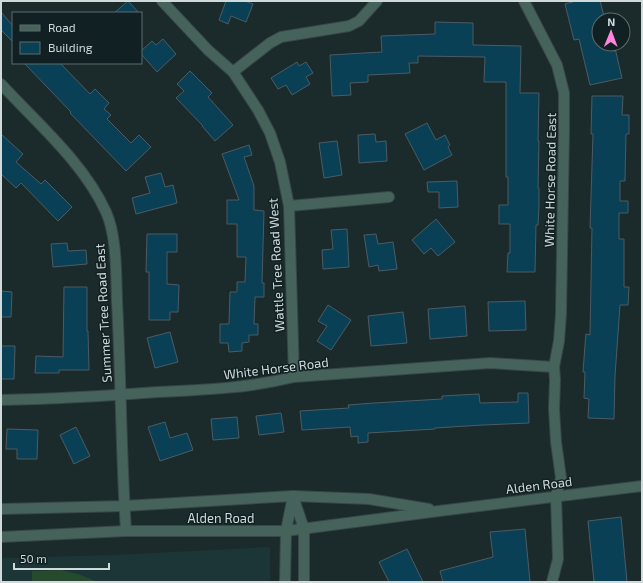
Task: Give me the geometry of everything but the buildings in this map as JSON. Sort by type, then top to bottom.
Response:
[{"type":"street","name":"Wattle Tree Road West","points":[[162,1],[208,50],[232,72],[258,110],[270,133],[280,162],[289,206],[294,377]]},
{"type":"street","points":[[232,72],[270,42],[281,37],[354,24],[369,11],[377,1]]},
{"type":"street","name":"White Horse Road East","points":[[524,1],[557,65],[564,93],[561,314],[559,341],[554,367],[556,442],[562,478],[556,496],[558,559],[552,582]]},
{"type":"street","name":"Summer Tree Road East","points":[[1,84],[76,163],[94,188],[107,214],[114,244],[126,531]]},
{"type":"street","points":[[289,206],[389,197]]},
{"type":"street","name":"White Horse Road","points":[[1,400],[62,399],[196,390],[266,384],[294,377],[490,363],[554,367]]},
{"type":"street","name":"Alden Road","points":[[1,537],[126,531],[286,531],[439,510],[642,486]]},
{"type":"street","points":[[293,496],[304,529],[304,582]]},
{"type":"street","points":[[285,582],[286,531],[293,496]]},
{"type":"street","name":"Alden Road","points":[[1,509],[124,506],[293,496],[369,499],[439,510]]},
{"type":"shaded area","points":[[270,547],[270,582],[1,582],[1,558],[114,555]]},
{"type":"green space","points":[[61,570],[78,574],[98,582],[32,582],[32,571]]}]
